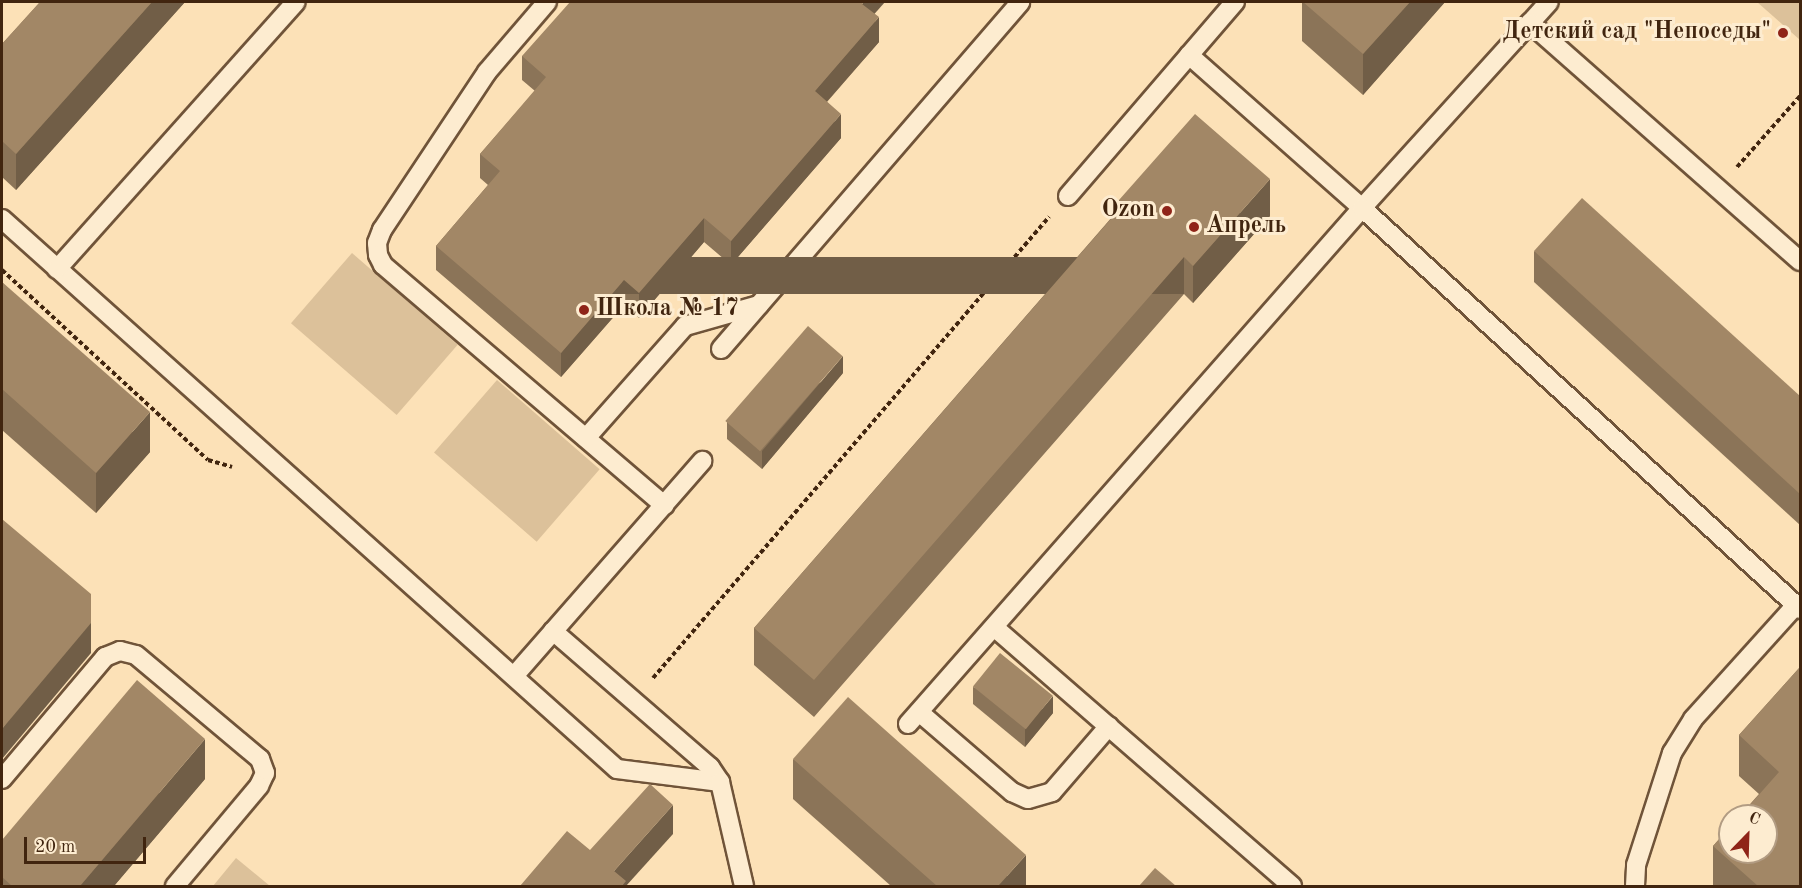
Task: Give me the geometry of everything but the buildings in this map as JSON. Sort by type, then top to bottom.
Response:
[{"type":"lane","points":[[57,269],[296,2]]},
{"type":"lane","points":[[547,2],[487,72],[377,243],[383,265],[664,505]]},
{"type":"lane","points":[[721,349],[1020,2]]},
{"type":"lane","points":[[1068,196],[1235,2]]},
{"type":"lane","points":[[1109,726],[1052,792],[1028,799],[1012,792],[913,718],[1362,208],[1549,2]]},
{"type":"lane","points":[[1530,23],[1800,261]]},
{"type":"lane","points":[[1189,55],[1362,208],[1798,607],[1693,718],[1672,753],[1636,865],[1635,886]]},
{"type":"lane","points":[[2,219],[617,769],[720,782]]},
{"type":"lane","points":[[586,438],[685,326],[759,305]]},
{"type":"lane","points":[[514,676],[702,461]]},
{"type":"lane","points":[[994,627],[1292,886]]},
{"type":"lane","points":[[553,631],[710,767],[720,782],[744,886]]},
{"type":"lane","points":[[2,779],[105,657],[120,651],[136,655],[260,759],[265,773],[259,786],[175,886]]},
{"type":"path","points":[[1718,189],[1800,96]]},
{"type":"path","points":[[633,701],[1068,196]]},
{"type":"shaded area","points":[[1757,2],[1800,2],[1800,40]]},
{"type":"shaded area","points":[[352,253],[458,345],[397,415],[291,323]]},
{"type":"shaded area","points":[[497,380],[600,469],[537,542],[434,452]]},
{"type":"shaded area","points":[[236,858],[270,886],[213,886]]},
{"type":"place","name":"Детский сад \"Непоседы\"","points":[[1783,33]]},
{"type":"place","name":"Ozon","points":[[1167,211]]},
{"type":"place","name":"Апрель","points":[[1194,227]]},
{"type":"place","name":"Школа № 17","points":[[584,310]]}]
